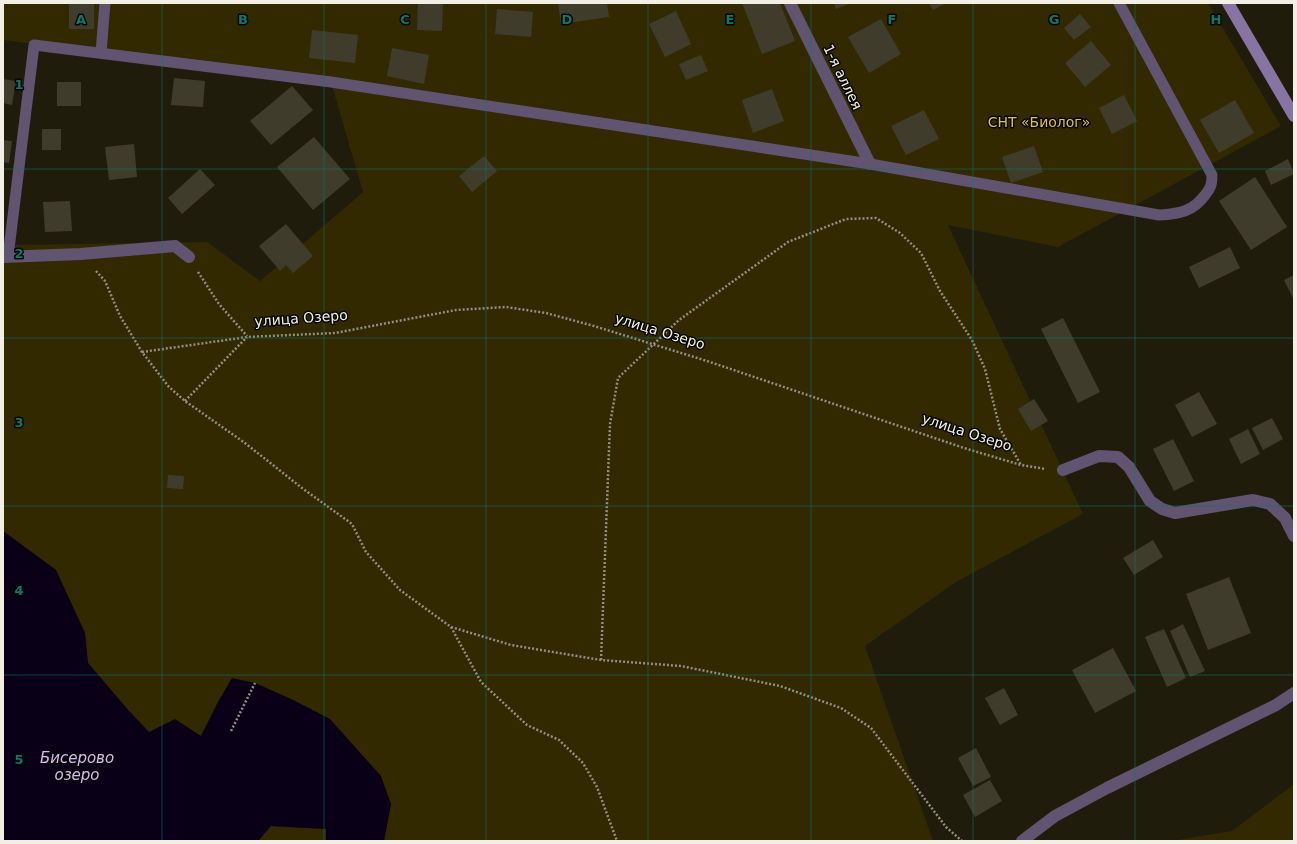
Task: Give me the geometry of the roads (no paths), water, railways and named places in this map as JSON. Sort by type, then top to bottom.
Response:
[{"type":"main road","points":[[1228,3],[1294,116]]},
{"type":"street","name":"1-я аллея","points":[[790,3],[870,164]]},
{"type":"street","points":[[5,257],[81,254],[175,246],[189,257]]},
{"type":"street","points":[[1063,470],[1099,456],[1118,458],[1129,467],[1150,501],[1162,509],[1175,513],[1253,500],[1270,504],[1284,518],[1294,536]]},
{"type":"street","points":[[1022,841],[1055,816],[1107,788],[1276,705],[1294,693]]},
{"type":"lane","points":[[101,53],[105,3]]},
{"type":"lane","points":[[5,257],[34,45],[331,82],[870,164],[1159,215],[1184,212],[1195,207],[1208,191],[1212,184],[1212,175],[1119,3]]},
{"type":"water","name":"Бисерово озеро","points":[[3,531],[56,570],[85,633],[88,663],[149,732],[175,719],[201,736],[232,678],[255,683],[293,700],[330,719],[381,776],[391,804],[384,841],[326,841],[326,829],[271,826],[258,841],[3,841]]},
{"type":"park label","name":"СНТ «Биолог»","points":[[1039,122]]}]
